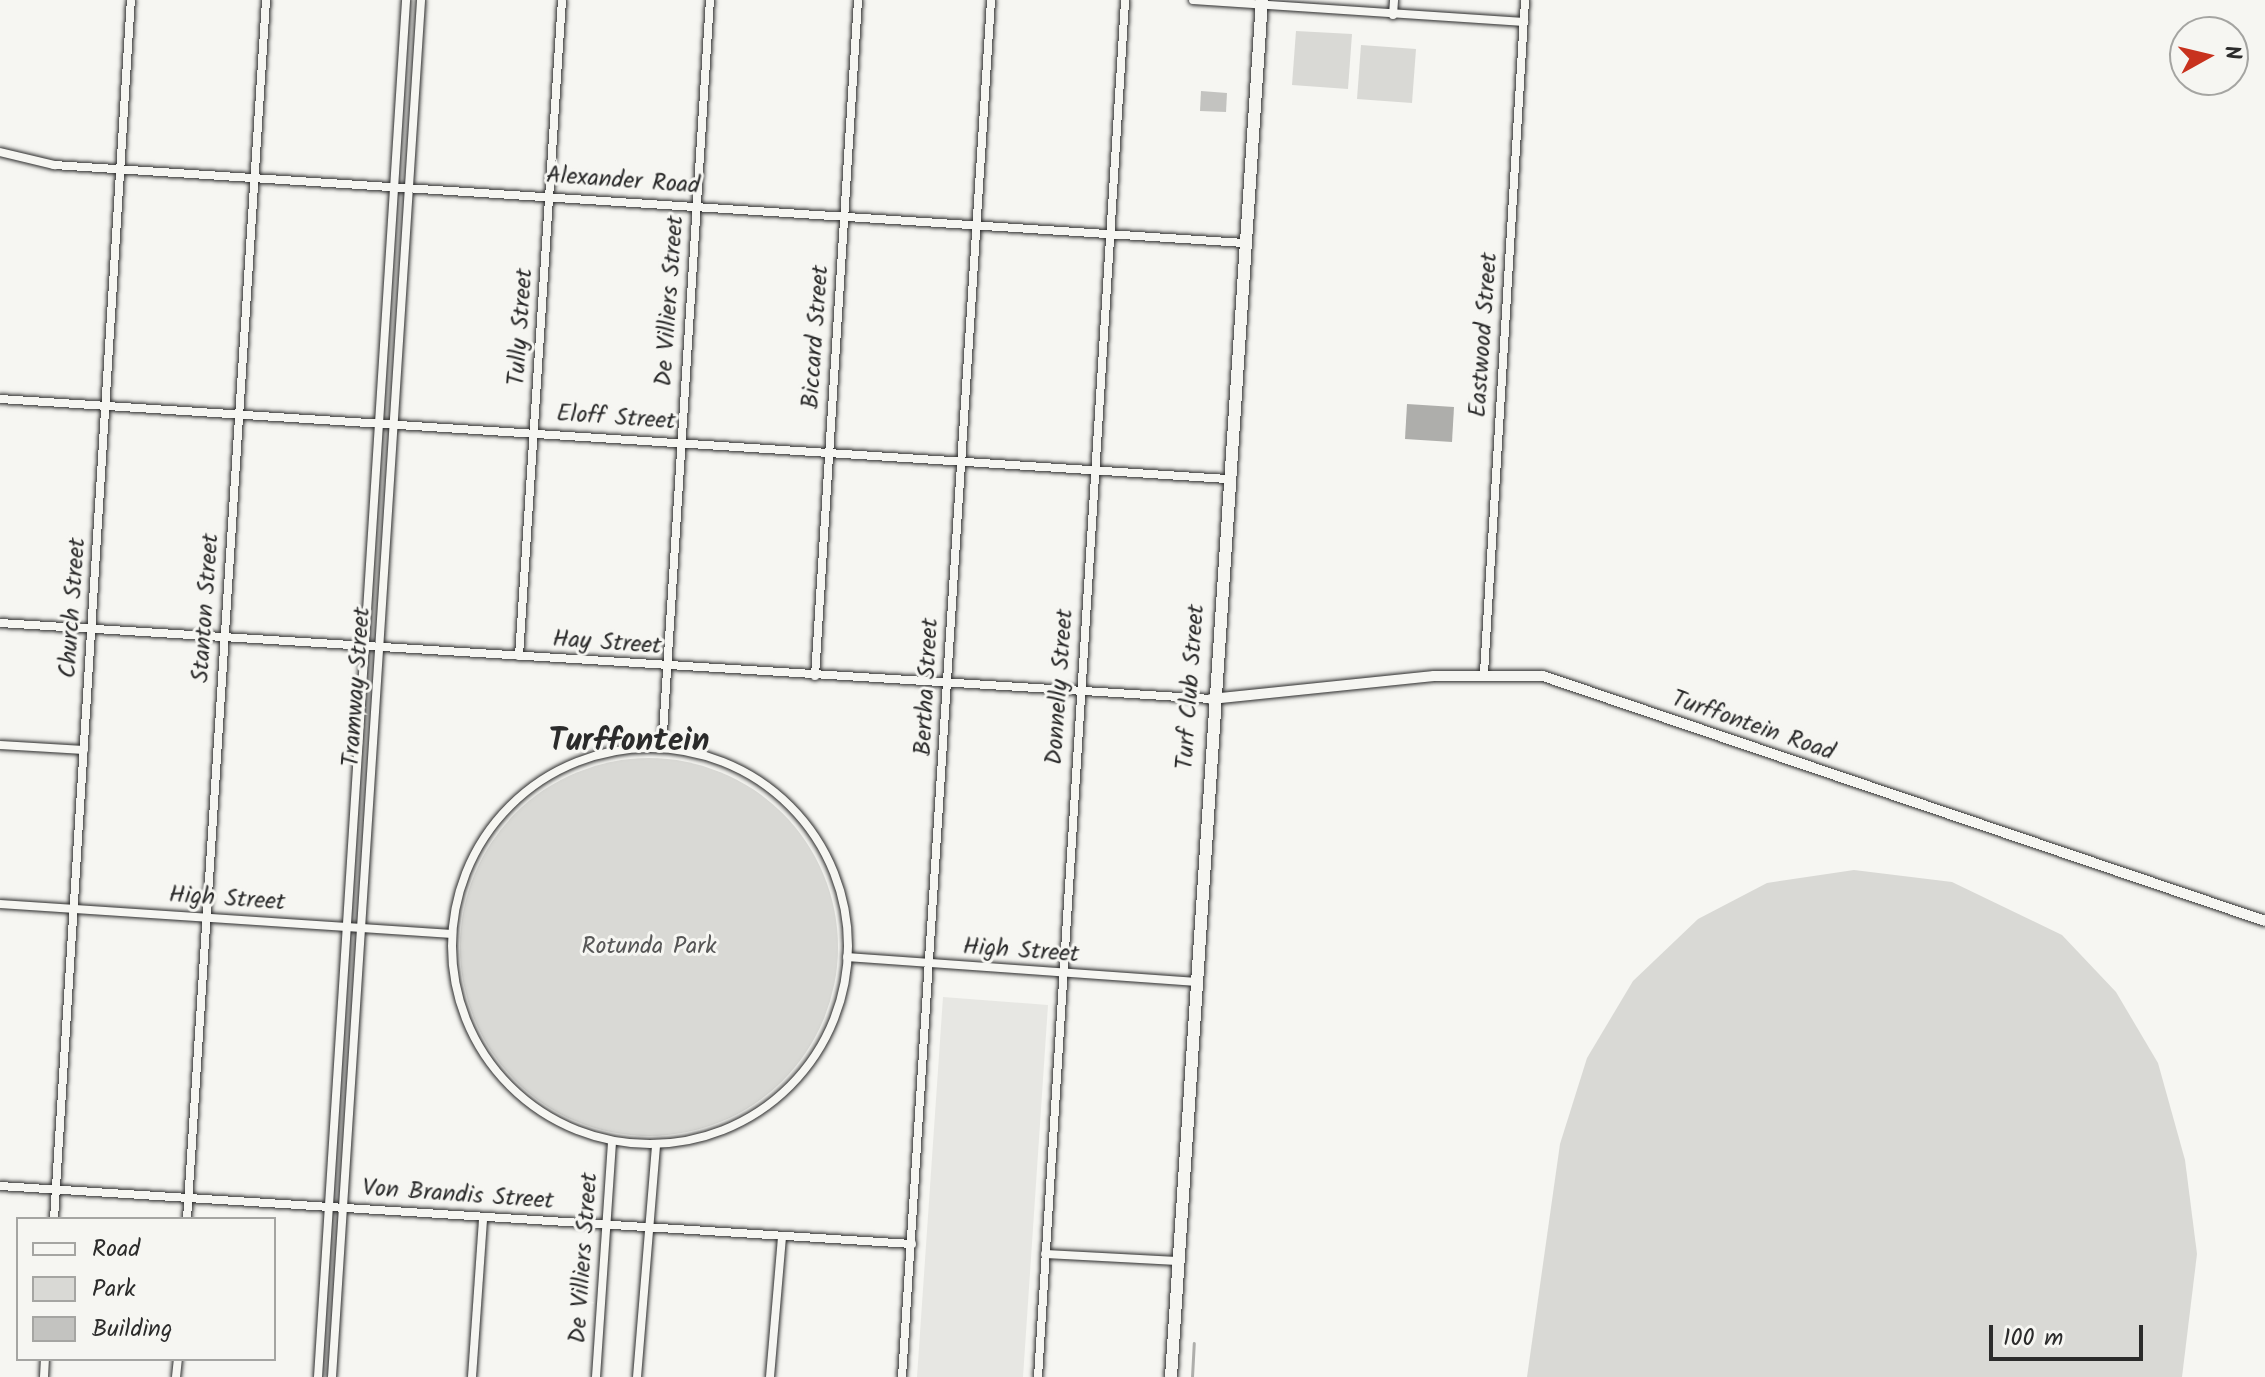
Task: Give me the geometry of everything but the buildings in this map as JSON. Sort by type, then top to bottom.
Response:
[{"type":"main road","name":"Turf Club Street","points":[[1171,1377],[1211,699],[1262,2]]},
{"type":"street","name":"Church Street","points":[[54,1217],[131,0]]},
{"type":"street","name":"Stanton Street","points":[[187,1217],[266,0]]},
{"type":"street","name":"Tramway Street","points":[[318,1377],[406,0]]},
{"type":"street","name":"Tramway Street","points":[[332,1377],[421,0]]},
{"type":"street","name":"Tully Street","points":[[519,656],[562,0]]},
{"type":"street","name":"De Villiers Street","points":[[662,748],[710,0]]},
{"type":"street","name":"Biccard Street","points":[[815,676],[858,0]]},
{"type":"street","name":"Bertha Street","points":[[902,1377],[991,0]]},
{"type":"street","name":"Donnelly Street","points":[[1038,1377],[1125,0]]},
{"type":"street","points":[[1193,0],[1262,2],[1393,15],[1524,22]]},
{"type":"street","points":[[1393,15],[1394,0]]},
{"type":"street","name":"Eastwood Street","points":[[1484,673],[1525,0]]},
{"type":"street","points":[[402,67],[418,68]]},
{"type":"street","name":"Alexander Road","points":[[0,152],[33,163],[1245,243]]},
{"type":"street","name":"Eloff Street","points":[[0,399],[1228,479]]},
{"type":"street","points":[[372,538],[387,539]]},
{"type":"street","name":"Hay Street","points":[[0,623],[947,685],[1211,699]]},
{"type":"street","name":"Turffontein Road","points":[[1211,699],[1484,673],[1563,681],[2265,921]]},
{"type":"street","points":[[0,745],[84,750]]},
{"type":"street","points":[[662,748],[740,770],[802,820],[840,892],[847,957],[830,1028],[788,1089],[727,1130],[656,1145],[612,1142],[546,1115],[493,1068],[461,1005],[452,934],[460,890],[477,849],[519,797],[575,762],[618,750],[662,748]]},
{"type":"street","points":[[355,794],[370,795]]},
{"type":"street","name":"High Street","points":[[0,904],[452,934]]},
{"type":"street","name":"High Street","points":[[847,957],[930,966],[1193,982]]},
{"type":"street","points":[[341,1012],[356,1013]]},
{"type":"street","points":[[337,1065],[352,1067]]},
{"type":"street","name":"De Villiers Street","points":[[596,1377],[612,1142]]},
{"type":"street","points":[[637,1377],[656,1145]]},
{"type":"street","name":"Von Brandis Street","points":[[0,1186],[912,1244]]},
{"type":"street","points":[[472,1377],[483,1218]]},
{"type":"street","points":[[770,1377],[782,1237]]},
{"type":"street","points":[[1045,1254],[1178,1261]]},
{"type":"street","points":[[321,1320],[336,1321]]},
{"type":"shaded area","points":[[1407,404],[1454,407],[1452,442],[1405,439]]},
{"type":"shaded area","points":[[943,997],[1048,1005],[1023,1377],[917,1377]]},
{"type":"green space","points":[[1296,31],[1352,34],[1348,89],[1292,85]]},
{"type":"green space","points":[[1361,45],[1416,49],[1412,103],[1357,99]]},
{"type":"green space","name":"Rotunda Park","points":[[649,758],[686,761],[721,772],[754,790],[783,813],[806,842],[824,875],[835,910],[838,947],[835,984],[824,1019],[806,1052],[783,1081],[754,1104],[721,1122],[686,1133],[649,1136],[612,1133],[577,1122],[544,1104],[515,1081],[492,1052],[474,1019],[463,984],[460,947],[463,910],[474,875],[492,842],[515,813],[544,790],[577,772],[612,761]]},
{"type":"green space","points":[[1854,870],[1952,882],[2062,935],[2116,992],[2158,1063],[2185,1160],[2197,1254],[2182,1377],[1527,1377],[1560,1144],[1587,1058],[1633,981],[1698,919],[1767,883]]},
{"type":"waterway","points":[[1192,1377],[1194,1343]]},
{"type":"district","name":"Turffontein","points":[[629,742]]}]
